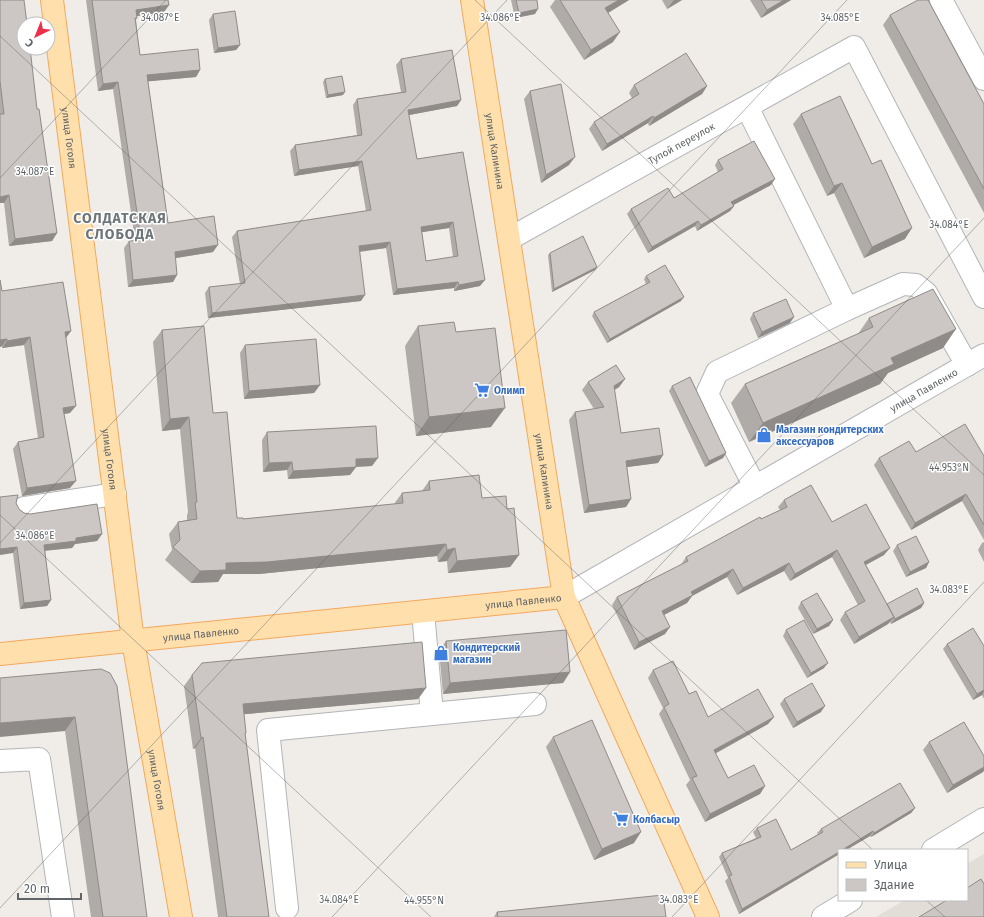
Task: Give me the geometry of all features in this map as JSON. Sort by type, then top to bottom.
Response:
[{"type":"main road","name":"улица Гоголя","points":[[52,0],[133,641],[181,917]]},
{"type":"main road","name":"улица Калинина","points":[[472,0],[564,598],[708,917]]},
{"type":"main road","name":"улица Павленко","points":[[0,654],[564,598]]},
{"type":"street","points":[[941,0],[984,79]]},
{"type":"street","name":"Тупой переулок","points":[[509,239],[854,47],[984,298]]},
{"type":"street","points":[[747,106],[847,309]]},
{"type":"street","points":[[755,487],[708,394],[717,372],[847,309],[903,284],[916,285],[926,293],[976,360]]},
{"type":"street","name":"улица Павленко","points":[[564,598],[976,360]]},
{"type":"street","points":[[24,508],[114,494]]},
{"type":"street","points":[[423,612],[432,714]]},
{"type":"street","points":[[287,908],[268,730],[535,704]]},
{"type":"street","points":[[0,761],[39,759],[64,917]]},
{"type":"street","points":[[935,849],[984,819]]},
{"type":"street","points":[[823,917],[849,901]]},
{"type":"shaded area","points":[[984,854],[984,917],[876,917],[903,901],[968,901],[968,863]]},
{"type":"building","points":[[0,0],[24,0],[26,16],[16,16],[16,56],[31,56],[37,109],[39,109],[57,233],[15,239],[9,195],[0,197],[0,114],[4,114],[0,81]]},
{"type":"building","points":[[92,0],[168,0],[169,5],[136,10],[137,18],[135,18],[140,55],[198,49],[200,70],[147,75],[168,223],[214,216],[218,245],[175,252],[177,275],[133,280],[129,241],[141,240],[118,82],[103,84]]},
{"type":"building","points":[[516,0],[537,0],[538,9],[519,13]]},
{"type":"building","points":[[560,0],[619,0],[605,8],[620,32],[591,50]]},
{"type":"building","points":[[761,0],[784,0],[767,10]]},
{"type":"building","points":[[918,0],[928,0],[984,104],[984,189],[890,15]]},
{"type":"building","points":[[235,11],[240,45],[218,48],[213,14]]},
{"type":"building","points":[[452,50],[461,100],[408,110],[417,159],[463,152],[485,280],[459,285],[458,282],[397,289],[390,242],[359,246],[365,295],[212,313],[209,287],[245,283],[237,231],[371,210],[362,161],[299,170],[295,145],[362,135],[357,99],[406,92],[401,59]],"holes":[[[453,222],[458,256],[426,261],[421,227]]]},
{"type":"building","points":[[686,53],[707,86],[607,144],[594,122],[639,94],[634,85]]},
{"type":"building","points":[[342,76],[345,92],[328,95],[325,79]]},
{"type":"building","points":[[561,84],[575,157],[546,175],[530,91]]},
{"type":"building","points":[[840,96],[872,164],[881,160],[912,228],[872,247],[842,183],[834,186],[801,114]]},
{"type":"building","points":[[754,141],[775,179],[731,202],[734,206],[701,225],[698,221],[652,247],[631,209],[668,188],[674,198],[723,169],[718,160]]},
{"type":"building","points":[[583,236],[597,267],[554,289],[550,253]]},
{"type":"building","points":[[665,265],[684,297],[610,339],[594,312],[650,282],[646,276]]},
{"type":"building","points":[[0,280],[2,291],[63,282],[71,331],[65,332],[76,406],[63,408],[76,481],[27,488],[18,442],[44,437],[30,337],[7,341],[7,339],[0,340]]},
{"type":"building","points":[[933,289],[956,329],[891,358],[894,364],[763,423],[745,384],[873,327],[869,318]]},
{"type":"building","points":[[786,299],[794,317],[762,332],[753,313]]},
{"type":"building","points":[[454,322],[456,332],[495,328],[505,408],[429,417],[418,326]]},
{"type":"building","points":[[204,326],[213,413],[227,412],[237,518],[243,519],[403,503],[402,493],[430,490],[429,481],[479,475],[482,498],[506,496],[507,509],[514,508],[519,555],[457,561],[455,548],[447,550],[446,544],[267,562],[226,563],[226,570],[200,571],[173,547],[180,540],[178,522],[197,519],[195,503],[197,502],[189,417],[170,419],[162,330]]},
{"type":"building","points":[[316,339],[320,385],[249,391],[245,345]]},
{"type":"building","points":[[616,365],[625,379],[614,386],[621,433],[659,428],[663,455],[626,461],[631,499],[589,505],[575,412],[604,407],[588,382]]},
{"type":"building","points":[[690,377],[726,453],[709,461],[672,386]]},
{"type":"building","points":[[965,424],[984,456],[984,525],[966,494],[915,523],[879,458],[909,441],[916,452]]},
{"type":"building","points":[[376,426],[378,458],[356,459],[356,467],[293,471],[292,462],[269,463],[267,432]]},
{"type":"building","points":[[811,485],[832,522],[866,504],[890,548],[864,562],[894,617],[859,637],[845,612],[865,601],[837,550],[795,574],[789,563],[743,588],[733,569],[691,592],[693,595],[662,611],[670,627],[639,642],[617,597],[688,561],[686,557],[760,517],[761,519],[787,507],[784,500]]},
{"type":"building","points":[[18,495],[16,503],[19,509],[24,513],[30,514],[97,504],[102,534],[76,538],[76,541],[44,545],[51,600],[24,603],[17,547],[0,549],[0,497]]},
{"type":"building","points":[[916,536],[929,562],[910,572],[897,545]]},
{"type":"building","points":[[917,588],[924,603],[895,619],[887,604]]},
{"type":"building","points":[[817,593],[833,620],[817,629],[801,602]]},
{"type":"building","points":[[804,620],[828,663],[811,673],[786,630]]},
{"type":"building","points":[[973,628],[984,646],[984,690],[977,694],[947,644]]},
{"type":"building","points":[[566,630],[570,672],[450,683],[446,641]]},
{"type":"building","points":[[422,642],[426,688],[243,704],[245,733],[269,917],[227,917],[203,737],[201,738],[192,675],[202,663]]},
{"type":"building","points":[[673,661],[689,694],[696,691],[708,717],[758,689],[774,717],[714,750],[728,778],[754,765],[765,786],[710,814],[692,778],[697,776],[664,707],[669,704],[653,670]]},
{"type":"building","points":[[101,669],[110,673],[117,686],[147,917],[103,917],[75,717],[0,723],[0,678]]},
{"type":"building","points":[[812,683],[825,706],[797,722],[784,699]]},
{"type":"building","points":[[592,720],[641,832],[602,849],[553,737]]},
{"type":"building","points":[[964,722],[984,756],[984,767],[953,785],[929,742]]},
{"type":"building","points":[[900,783],[915,808],[874,833],[873,831],[844,849],[838,849],[838,853],[742,909],[729,876],[732,875],[722,853],[761,837],[757,828],[776,819],[791,850],[823,832],[821,829]]},
{"type":"building","points":[[981,879],[984,884],[984,917],[919,917],[945,901],[968,901],[968,887]]},
{"type":"building","points":[[663,895],[666,917],[498,917],[497,912]]},
{"type":"place","name":"Олимп","points":[[482,390]]},
{"type":"place","name":"Магазин кондитерских аксессуаров","points":[[764,435]]},
{"type":"place","name":"Кондитерский магазин","points":[[441,653]]},
{"type":"place","name":"Колбасыр","points":[[621,819]]},
{"type":"district","name":"СОЛДАТСКАЯ СЛОБОДА","points":[[120,226]]}]
